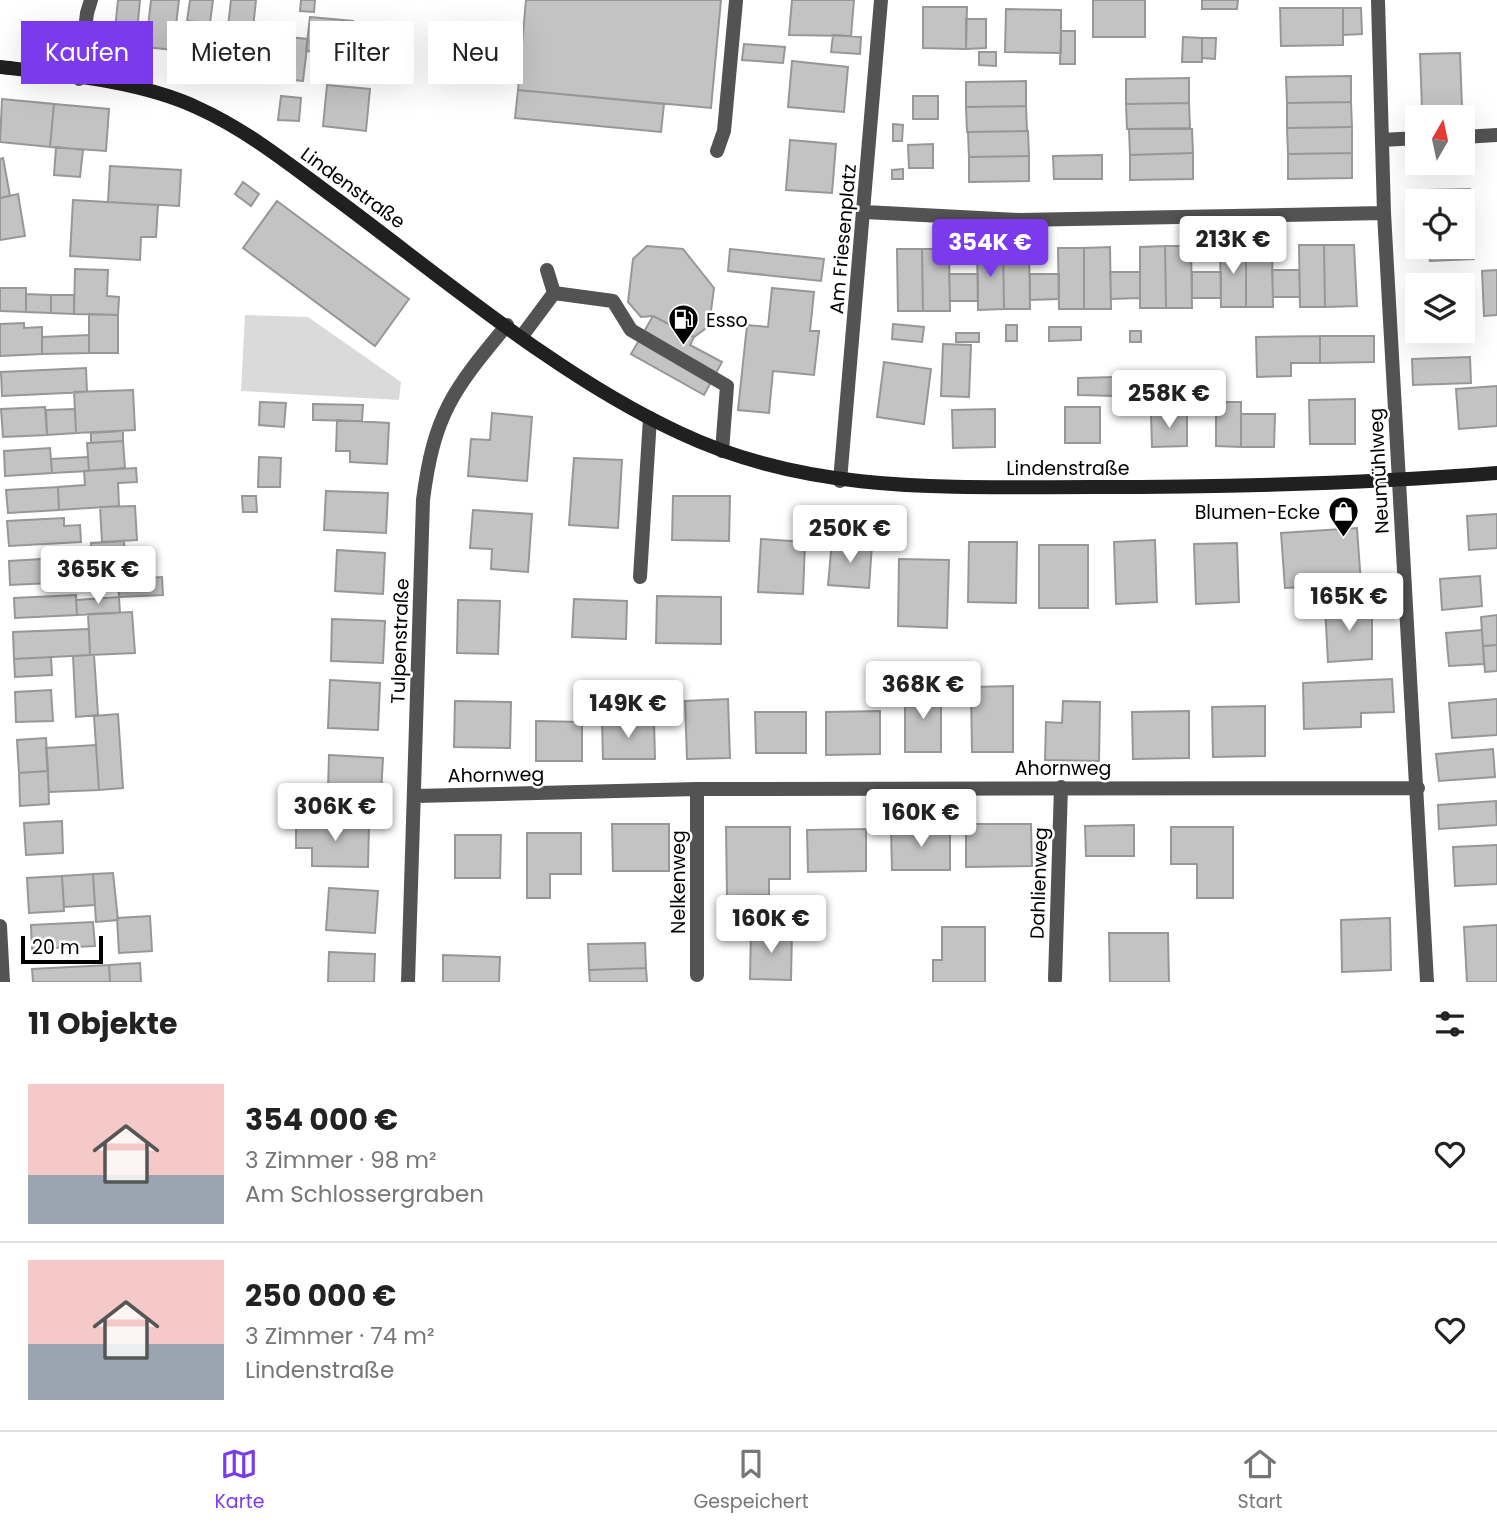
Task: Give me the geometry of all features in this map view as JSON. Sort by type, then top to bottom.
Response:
[{"type":"main road","name":"Lindenstraße","points":[[0,67],[21,70]]},
{"type":"main road","name":"Lindenstraße","points":[[108,84],[159,93],[220,119],[295,169],[522,336],[608,394],[650,418],[722,451],[762,465],[840,481],[935,487],[1173,487],[1399,481],[1497,473]]},
{"type":"street","points":[[85,21],[91,0]]},
{"type":"street","name":"Am Friesenplatz","points":[[840,481],[881,0]]},
{"type":"street","name":"Neumühlweg","points":[[1378,0],[1384,213],[1427,982]]},
{"type":"street","points":[[717,151],[724,131],[736,1]]},
{"type":"street","points":[[1475,136],[1497,135]]},
{"type":"street","points":[[1382,140],[1405,139]]},
{"type":"street","points":[[865,212],[1020,220],[1384,213]]},
{"type":"street","points":[[547,270],[554,293]]},
{"type":"street","points":[[522,336],[554,293]]},
{"type":"street","points":[[554,293],[612,301],[631,330],[727,386],[722,451]]},
{"type":"street","name":"Tulpenstraße","points":[[408,982],[423,500],[428,462],[437,426],[452,396],[507,325]]},
{"type":"street","points":[[640,578],[650,418]]},
{"type":"street","name":"Dahlienweg","points":[[1055,979],[1061,787]]},
{"type":"street","name":"Ahornweg","points":[[415,796],[697,789],[1418,788]]},
{"type":"street","name":"Nelkenweg","points":[[697,789],[697,975]]},
{"type":"street","points":[[0,926],[4,982]]},
{"type":"shaded area","points":[[245,315],[308,317],[401,382],[399,400],[241,391]]},
{"type":"building","points":[[118,0],[140,0],[138,21],[116,21]]},
{"type":"building","points":[[151,0],[179,0],[176,21],[167,21],[167,49],[153,48],[153,21],[149,21]]},
{"type":"building","points":[[190,0],[213,0],[210,21],[187,21]]},
{"type":"building","points":[[231,0],[256,0],[254,21],[229,21]]},
{"type":"building","points":[[301,0],[315,0],[314,12],[300,11]]},
{"type":"building","points":[[526,0],[721,0],[711,108],[518,90],[519,84],[523,84]]},
{"type":"building","points":[[792,0],[854,0],[851,36],[789,35]]},
{"type":"building","points":[[1093,0],[1145,0],[1145,37],[1093,37]]},
{"type":"building","points":[[1202,0],[1238,0],[1237,9],[1202,9]]},
{"type":"building","points":[[923,7],[967,7],[966,49],[923,48]]},
{"type":"building","points":[[1280,8],[1343,8],[1343,45],[1281,46]]},
{"type":"building","points":[[1343,8],[1361,8],[1362,34],[1343,35]]},
{"type":"building","points":[[1006,9],[1061,10],[1061,53],[1005,52]]},
{"type":"building","points":[[310,17],[353,21],[310,21],[310,51],[306,51]]},
{"type":"building","points":[[966,19],[986,19],[986,48],[966,49]]},
{"type":"building","points":[[1061,31],[1075,31],[1075,64],[1060,64]]},
{"type":"building","points":[[833,35],[861,37],[860,54],[831,52]]},
{"type":"building","points":[[1183,37],[1202,38],[1202,62],[1182,62]]},
{"type":"building","points":[[296,38],[308,39],[303,81],[296,80]]},
{"type":"building","points":[[1202,38],[1216,38],[1215,59],[1202,58]]},
{"type":"building","points":[[744,44],[785,47],[783,63],[742,60]]},
{"type":"building","points":[[979,52],[996,52],[996,66],[979,65]]},
{"type":"building","points":[[1460,53],[1462,105],[1422,105],[1420,54]]},
{"type":"building","points":[[792,61],[848,67],[844,112],[788,107]]},
{"type":"building","points":[[1351,76],[1351,102],[1287,103],[1286,77]]},
{"type":"building","points":[[1189,78],[1189,103],[1126,104],[1126,79]]},
{"type":"building","points":[[1026,81],[1026,106],[966,107],[966,82]]},
{"type":"building","points":[[327,85],[370,89],[366,131],[323,126]]},
{"type":"building","points":[[518,90],[664,104],[661,132],[515,118]]},
{"type":"building","points":[[281,96],[301,98],[299,121],[278,120]]},
{"type":"building","points":[[913,96],[938,96],[938,119],[913,119]]},
{"type":"building","points":[[2,99],[54,104],[50,147],[0,142]]},
{"type":"building","points":[[1351,102],[1352,127],[1287,128],[1287,103]]},
{"type":"building","points":[[1189,103],[1190,128],[1127,129],[1126,104]]},
{"type":"building","points":[[54,104],[109,109],[106,151],[50,147]]},
{"type":"building","points":[[1026,106],[1027,131],[967,132],[966,107]]},
{"type":"building","points":[[893,124],[903,125],[902,141],[893,141]]},
{"type":"building","points":[[1352,127],[1352,153],[1288,154],[1287,128]]},
{"type":"building","points":[[1129,129],[1192,129],[1193,153],[1130,155]]},
{"type":"building","points":[[1028,131],[1029,156],[969,157],[968,132]]},
{"type":"building","points":[[790,140],[836,144],[832,193],[786,190]]},
{"type":"building","points":[[933,144],[933,168],[909,168],[908,145]]},
{"type":"building","points":[[56,147],[83,150],[80,177],[54,175]]},
{"type":"building","points":[[1193,153],[1193,179],[1130,180],[1130,155]]},
{"type":"building","points":[[1352,153],[1352,178],[1288,179],[1288,154]]},
{"type":"building","points":[[1102,155],[1102,179],[1054,179],[1053,156]]},
{"type":"building","points":[[1029,156],[1029,181],[969,182],[969,157]]},
{"type":"building","points":[[3,158],[10,196],[0,198],[0,159]]},
{"type":"building","points":[[110,166],[181,170],[179,206],[108,202]]},
{"type":"building","points":[[903,169],[903,179],[892,179],[892,170]]},
{"type":"building","points":[[243,182],[259,194],[251,206],[235,194]]},
{"type":"building","points":[[18,194],[25,236],[0,240],[0,198]]},
{"type":"building","points":[[73,200],[158,205],[156,237],[141,237],[140,260],[70,256]]},
{"type":"building","points":[[277,201],[409,299],[375,346],[243,248]]},
{"type":"building","points":[[1220,245],[1246,245],[1246,307],[1221,307]]},
{"type":"building","points":[[1246,245],[1272,245],[1273,307],[1246,307]]},
{"type":"building","points":[[1299,245],[1324,245],[1325,307],[1300,307]]},
{"type":"building","points":[[1324,245],[1354,245],[1357,306],[1325,307]]},
{"type":"building","points":[[647,246],[683,249],[714,288],[709,326],[694,337],[653,316],[641,317],[628,302],[633,259]]},
{"type":"building","points":[[1165,246],[1166,308],[1140,308],[1140,247]]},
{"type":"building","points":[[1165,246],[1191,246],[1192,308],[1166,308]]},
{"type":"building","points":[[1029,247],[1030,309],[1004,309],[1003,248]]},
{"type":"building","points":[[1110,247],[1111,309],[1084,309],[1084,248]]},
{"type":"building","points":[[977,248],[1003,248],[1004,309],[978,310]]},
{"type":"building","points":[[1058,248],[1084,248],[1084,309],[1059,309]]},
{"type":"building","points":[[730,249],[824,259],[821,281],[728,271]]},
{"type":"building","points":[[897,249],[922,249],[923,311],[898,311]]},
{"type":"building","points":[[922,249],[949,249],[950,311],[923,311]]},
{"type":"building","points":[[1430,259],[1474,259],[1430,261]]},
{"type":"building","points":[[75,269],[108,270],[107,296],[119,297],[118,315],[74,314]]},
{"type":"building","points":[[1272,270],[1299,270],[1300,297],[1273,297]]},
{"type":"building","points":[[1497,270],[1497,315],[1484,316],[1482,271]]},
{"type":"building","points":[[1110,272],[1140,272],[1140,298],[1111,299]]},
{"type":"building","points":[[1192,272],[1221,272],[1221,298],[1192,298]]},
{"type":"building","points":[[949,274],[978,274],[978,301],[950,301]]},
{"type":"building","points":[[1030,274],[1059,274],[1059,299],[1030,300]]},
{"type":"building","points":[[0,288],[26,288],[26,312],[0,311]]},
{"type":"building","points":[[772,288],[814,292],[810,331],[819,331],[814,375],[773,371],[769,413],[738,410],[747,325],[768,327]]},
{"type":"building","points":[[26,294],[51,295],[51,313],[26,312]]},
{"type":"building","points":[[51,295],[74,295],[74,314],[51,313]]},
{"type":"building","points":[[89,314],[118,315],[118,353],[89,353]]},
{"type":"building","points":[[653,316],[694,337],[690,345],[722,362],[704,395],[631,354]]},
{"type":"building","points":[[24,323],[24,328],[42,327],[42,354],[0,356],[0,324]]},
{"type":"building","points":[[893,324],[924,327],[922,342],[892,339]]},
{"type":"building","points":[[1006,325],[1017,325],[1017,341],[1006,341]]},
{"type":"building","points":[[1049,327],[1081,327],[1081,340],[1049,341]]},
{"type":"building","points":[[1130,331],[1141,331],[1141,342],[1130,342]]},
{"type":"building","points":[[956,333],[979,333],[979,342],[956,342]]},
{"type":"building","points":[[89,335],[89,353],[42,354],[42,337]]},
{"type":"building","points":[[1320,336],[1374,336],[1374,362],[1320,363]]},
{"type":"building","points":[[1320,336],[1320,363],[1291,363],[1291,376],[1257,377],[1256,337]]},
{"type":"building","points":[[943,344],[971,345],[969,397],[941,396]]},
{"type":"building","points":[[1470,357],[1471,383],[1413,385],[1412,359]]},
{"type":"building","points":[[884,362],[931,369],[924,424],[877,417]]},
{"type":"building","points":[[86,368],[87,392],[2,396],[1,372]]},
{"type":"building","points":[[1173,376],[1202,376],[1202,399],[1173,399]]},
{"type":"building","points":[[1115,377],[1115,396],[1078,395],[1078,378]]},
{"type":"building","points":[[1497,386],[1497,426],[1459,429],[1456,389]]},
{"type":"building","points":[[133,390],[135,430],[76,433],[74,392]]},
{"type":"building","points":[[1355,399],[1355,444],[1310,444],[1309,400]]},
{"type":"building","points":[[260,402],[286,403],[284,427],[259,425]]},
{"type":"building","points":[[1216,402],[1241,402],[1241,447],[1216,446]]},
{"type":"building","points":[[313,404],[363,405],[362,421],[313,420]]},
{"type":"building","points":[[45,407],[47,435],[3,437],[1,409]]},
{"type":"building","points":[[1065,407],[1100,407],[1100,443],[1065,443]]},
{"type":"building","points":[[75,409],[76,433],[47,435],[46,410]]},
{"type":"building","points":[[995,409],[995,447],[953,448],[952,410]]},
{"type":"building","points":[[492,413],[532,417],[527,481],[468,476],[471,439],[490,440]]},
{"type":"building","points":[[1151,414],[1187,414],[1187,446],[1152,447]]},
{"type":"building","points":[[1241,414],[1275,414],[1274,447],[1241,447]]},
{"type":"building","points":[[337,420],[389,423],[387,464],[350,462],[350,451],[336,451]]},
{"type":"building","points":[[123,431],[123,441],[91,443],[91,433]]},
{"type":"building","points":[[123,441],[125,468],[89,471],[87,443]]},
{"type":"building","points":[[50,448],[52,473],[5,476],[4,451]]},
{"type":"building","points":[[88,457],[89,471],[52,473],[51,459]]},
{"type":"building","points":[[259,457],[281,458],[280,487],[258,487]]},
{"type":"building","points":[[574,458],[622,460],[618,528],[569,525]]},
{"type":"building","points":[[136,468],[137,482],[118,483],[119,506],[59,510],[58,487],[85,485],[84,471]]},
{"type":"building","points":[[58,487],[59,510],[8,513],[6,490]]},
{"type":"building","points":[[326,491],[388,493],[386,533],[324,530]]},
{"type":"building","points":[[242,496],[256,496],[257,512],[243,512]]},
{"type":"building","points":[[673,496],[730,496],[729,541],[672,540]]},
{"type":"building","points":[[135,506],[137,540],[102,542],[100,507]]},
{"type":"building","points":[[473,510],[532,514],[528,572],[491,569],[492,549],[470,548]]},
{"type":"building","points":[[1497,514],[1497,548],[1469,550],[1467,516]]},
{"type":"building","points":[[64,518],[64,526],[80,525],[81,542],[9,546],[7,521]]},
{"type":"building","points":[[1357,528],[1361,584],[1285,588],[1281,533]]},
{"type":"building","points":[[761,539],[805,542],[803,594],[758,592]]},
{"type":"building","points":[[1155,540],[1157,602],[1116,604],[1114,542]]},
{"type":"building","points":[[124,541],[126,579],[93,581],[91,543]]},
{"type":"building","points":[[832,541],[872,544],[869,588],[828,585]]},
{"type":"building","points":[[969,542],[1017,542],[1016,603],[968,602]]},
{"type":"building","points":[[1237,543],[1239,602],[1196,604],[1194,544]]},
{"type":"building","points":[[1039,545],[1088,545],[1088,608],[1039,608]]},
{"type":"building","points":[[337,550],[385,553],[383,594],[335,591]]},
{"type":"building","points":[[92,556],[93,581],[10,585],[9,561]]},
{"type":"building","points":[[899,559],[949,560],[947,628],[898,626]]},
{"type":"building","points":[[1480,576],[1482,606],[1442,610],[1440,579]]},
{"type":"building","points":[[162,577],[163,595],[119,597],[118,580]]},
{"type":"building","points":[[76,595],[77,615],[15,618],[14,598]]},
{"type":"building","points":[[657,596],[721,597],[721,644],[656,643]]},
{"type":"building","points":[[119,597],[120,613],[77,615],[76,600]]},
{"type":"building","points":[[574,599],[627,601],[626,639],[572,637]]},
{"type":"building","points":[[458,600],[500,601],[498,654],[457,653]]},
{"type":"building","points":[[1372,604],[1372,659],[1328,662],[1325,607]]},
{"type":"building","points":[[132,612],[135,653],[90,655],[88,614]]},
{"type":"building","points":[[1497,615],[1497,645],[1483,646],[1481,617]]},
{"type":"building","points":[[332,619],[385,621],[383,663],[331,661]]},
{"type":"building","points":[[89,629],[90,655],[14,659],[13,632]]},
{"type":"building","points":[[1482,630],[1484,664],[1449,666],[1446,633]]},
{"type":"building","points":[[1497,645],[1497,671],[1485,672],[1483,646]]},
{"type":"building","points":[[94,655],[98,715],[76,717],[73,656]]},
{"type":"building","points":[[51,657],[52,675],[15,677],[14,659]]},
{"type":"building","points":[[1392,679],[1394,712],[1361,713],[1361,727],[1304,729],[1303,683]]},
{"type":"building","points":[[330,680],[380,683],[378,730],[328,728]]},
{"type":"building","points":[[1013,686],[1013,752],[972,752],[971,687]]},
{"type":"building","points":[[51,690],[53,721],[16,722],[15,692]]},
{"type":"building","points":[[905,690],[941,690],[941,752],[905,752]]},
{"type":"building","points":[[728,699],[730,758],[687,759],[685,701]]},
{"type":"building","points":[[1497,699],[1497,735],[1452,738],[1449,703]]},
{"type":"building","points":[[455,701],[511,702],[510,748],[454,747]]},
{"type":"building","points":[[1063,701],[1100,702],[1099,761],[1045,760],[1046,722],[1062,723]]},
{"type":"building","points":[[1265,706],[1265,756],[1213,757],[1212,707]]},
{"type":"building","points":[[880,711],[880,754],[826,755],[826,712]]},
{"type":"building","points":[[1189,711],[1189,758],[1133,759],[1132,712]]},
{"type":"building","points":[[755,712],[806,712],[806,753],[756,753]]},
{"type":"building","points":[[118,714],[123,788],[99,790],[94,716]]},
{"type":"building","points":[[602,720],[654,720],[655,759],[603,759]]},
{"type":"building","points":[[536,721],[582,722],[582,761],[536,761]]},
{"type":"building","points":[[46,738],[48,771],[19,773],[17,740]]},
{"type":"building","points":[[96,745],[99,790],[49,792],[46,748]]},
{"type":"building","points":[[1493,749],[1495,777],[1439,781],[1436,754]]},
{"type":"building","points":[[329,755],[383,758],[381,794],[328,791]]},
{"type":"building","points":[[48,771],[49,804],[20,806],[19,773]]},
{"type":"building","points":[[1496,801],[1497,825],[1439,829],[1438,805]]},
{"type":"building","points":[[62,821],[63,853],[26,855],[24,823]]},
{"type":"building","points":[[296,822],[369,824],[368,867],[312,866],[312,848],[296,848]]},
{"type":"building","points":[[612,824],[669,824],[669,871],[613,871]]},
{"type":"building","points":[[966,824],[1031,824],[1032,866],[966,867]]},
{"type":"building","points":[[1134,825],[1134,856],[1086,856],[1085,826]]},
{"type":"building","points":[[726,827],[790,827],[790,879],[769,879],[769,895],[727,896]]},
{"type":"building","points":[[1171,827],[1233,827],[1233,898],[1197,898],[1197,864],[1171,864]]},
{"type":"building","points":[[891,828],[950,828],[950,870],[892,870]]},
{"type":"building","points":[[866,829],[866,871],[808,872],[807,830]]},
{"type":"building","points":[[527,833],[581,833],[581,874],[550,874],[550,898],[527,898]]},
{"type":"building","points":[[455,835],[501,835],[500,878],[455,878]]},
{"type":"building","points":[[1497,845],[1497,884],[1455,886],[1453,847]]},
{"type":"building","points":[[113,873],[118,920],[96,922],[93,874]]},
{"type":"building","points":[[93,874],[95,905],[64,907],[62,876]]},
{"type":"building","points":[[62,876],[64,911],[29,913],[27,878]]},
{"type":"building","points":[[329,888],[378,891],[375,933],[326,930]]},
{"type":"building","points":[[150,916],[152,951],[119,953],[117,918]]},
{"type":"building","points":[[1390,918],[1391,970],[1342,972],[1341,920]]},
{"type":"building","points":[[93,922],[95,946],[32,949],[31,925]]},
{"type":"building","points":[[1497,925],[1497,982],[1467,982],[1464,927]]},
{"type":"building","points":[[942,927],[985,927],[985,982],[933,982],[933,960],[942,960]]},
{"type":"building","points":[[751,930],[792,931],[791,980],[750,979]]},
{"type":"building","points":[[1109,933],[1168,933],[1169,982],[1110,982]]},
{"type":"building","points":[[645,943],[646,968],[589,970],[588,944]]},
{"type":"building","points":[[329,952],[375,954],[374,982],[328,982]]},
{"type":"building","points":[[443,955],[500,957],[499,982],[443,982]]},
{"type":"building","points":[[140,963],[141,982],[110,982],[109,965]]},
{"type":"building","points":[[109,965],[110,982],[33,982],[32,969]]},
{"type":"building","points":[[646,968],[647,982],[590,982],[589,970]]},
{"type":"place","name":"Esso","points":[[683,347]]},
{"type":"place","name":"Blumen-Ecke","points":[[1343,539]]}]
